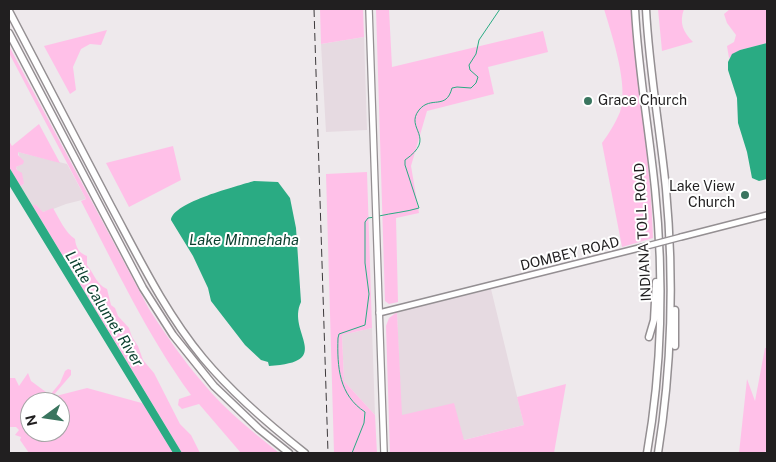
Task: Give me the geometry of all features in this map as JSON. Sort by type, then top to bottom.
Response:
[{"type":"highway","name":"INDIANA TOLL ROAD","points":[[635,9],[658,223],[660,287],[659,344],[647,453]]},
{"type":"highway","name":"INDIANA TOLL ROAD","points":[[646,9],[666,189],[670,248],[667,380],[658,453]]},
{"type":"highway","points":[[9,11],[144,269],[166,306],[202,357],[222,380],[265,421],[305,453]]},
{"type":"highway","points":[[9,32],[143,288],[168,327],[214,386],[259,429],[289,453]]},
{"type":"highway","points":[[649,337],[654,320],[658,223]]},
{"type":"highway","points":[[670,248],[673,270],[675,346]]},
{"type":"main road","points":[[369,9],[384,453]]},
{"type":"street","name":"DOMBEY ROAD","points":[[379,313],[767,215]]},
{"type":"shaded area","points":[[320,9],[363,9],[364,37],[321,44]]},
{"type":"shaded area","points":[[376,9],[389,9],[392,67],[543,31],[548,52],[488,67],[494,94],[427,111],[411,166],[419,213],[396,218],[398,302],[389,304],[385,301]]},
{"type":"shaded area","points":[[604,9],[631,9],[650,181],[653,238],[622,247],[602,143],[620,112],[622,101],[621,75]]},
{"type":"shaded area","points":[[658,9],[684,9],[683,27],[693,42],[662,51]]},
{"type":"shaded area","points":[[730,9],[767,9],[767,43],[740,50],[729,58],[727,46],[734,42],[736,35],[727,23],[724,14]]},
{"type":"shaded area","points":[[107,30],[101,45],[90,44],[81,49],[73,67],[76,90],[70,94],[44,46]]},
{"type":"shaded area","points":[[364,37],[367,130],[326,132],[321,44]]},
{"type":"shaded area","points":[[9,46],[155,319],[196,374],[220,402],[279,453],[241,453],[199,404],[182,409],[178,405],[179,399],[191,395],[160,349],[119,275],[81,201],[86,199],[9,53]]},
{"type":"shaded area","points":[[39,124],[60,163],[18,152],[18,155],[24,161],[23,164],[16,167],[22,173],[24,184],[20,186],[9,167],[9,141],[12,146]]},
{"type":"shaded area","points":[[173,146],[181,180],[129,207],[106,163]]},
{"type":"shaded area","points":[[18,152],[67,164],[86,199],[42,212],[36,205],[32,205],[20,186],[24,184],[16,167],[22,164]]},
{"type":"shaded area","points":[[367,172],[372,328],[342,335],[344,381],[375,415],[377,453],[334,453],[326,174]]},
{"type":"shaded area","points":[[32,205],[36,205],[43,212],[53,208],[65,229],[75,239],[78,250],[87,256],[87,265],[98,282],[107,289],[111,305],[129,328],[143,360],[154,373],[180,424],[191,435],[200,453],[182,453]]},
{"type":"shaded area","points":[[491,289],[524,425],[464,440],[401,415],[397,312]]},
{"type":"shaded area","points":[[397,312],[402,415],[454,403],[464,440],[524,425],[517,397],[566,384],[554,453],[390,453],[386,326],[389,318]]},
{"type":"shaded area","points":[[372,328],[375,415],[344,381],[342,335]]},
{"type":"shaded area","points":[[765,348],[767,348],[767,447],[765,453],[739,453],[747,379],[755,401]]},
{"type":"shaded area","points":[[71,370],[71,375],[56,392],[52,392],[60,383],[65,371]]},
{"type":"shaded area","points":[[28,373],[31,381],[46,392],[20,392],[20,437],[15,435],[19,430],[16,427],[9,427],[9,378],[15,378],[19,386]]},
{"type":"shaded area","points":[[87,388],[149,405],[179,453],[29,453],[21,442],[70,442],[70,392]]},
{"type":"water","points":[[767,43],[767,179],[759,181],[752,178],[747,152],[738,123],[737,98],[728,70],[728,62],[732,54],[740,50]]},
{"type":"water","points":[[9,167],[182,453],[173,453],[9,185]]},
{"type":"water","name":"Lake Minnehaha","points":[[254,181],[278,182],[290,198],[296,228],[301,302],[298,313],[305,352],[300,359],[269,366],[268,362],[261,360],[245,345],[211,301],[208,288],[193,256],[171,220],[174,213],[194,201]]},
{"type":"waterway","points":[[379,216],[419,208],[405,165],[405,160],[419,145],[420,139],[415,117],[419,110],[428,103],[446,99],[452,88],[471,88],[476,83],[478,77],[470,70],[469,65],[476,54],[479,40],[500,9]]},
{"type":"waterway","points":[[352,453],[364,423],[365,412],[356,405],[341,380],[338,338],[339,334],[365,325],[369,294],[365,263],[365,222],[368,218],[375,217]]},
{"type":"railway","points":[[314,9],[328,453]]},
{"type":"place","name":"Grace Church","points":[[588,101]]},
{"type":"place","name":"Lake View Church","points":[[745,195]]},
{"type":"water label","name":"Little Calumet River","points":[[104,309]]}]
